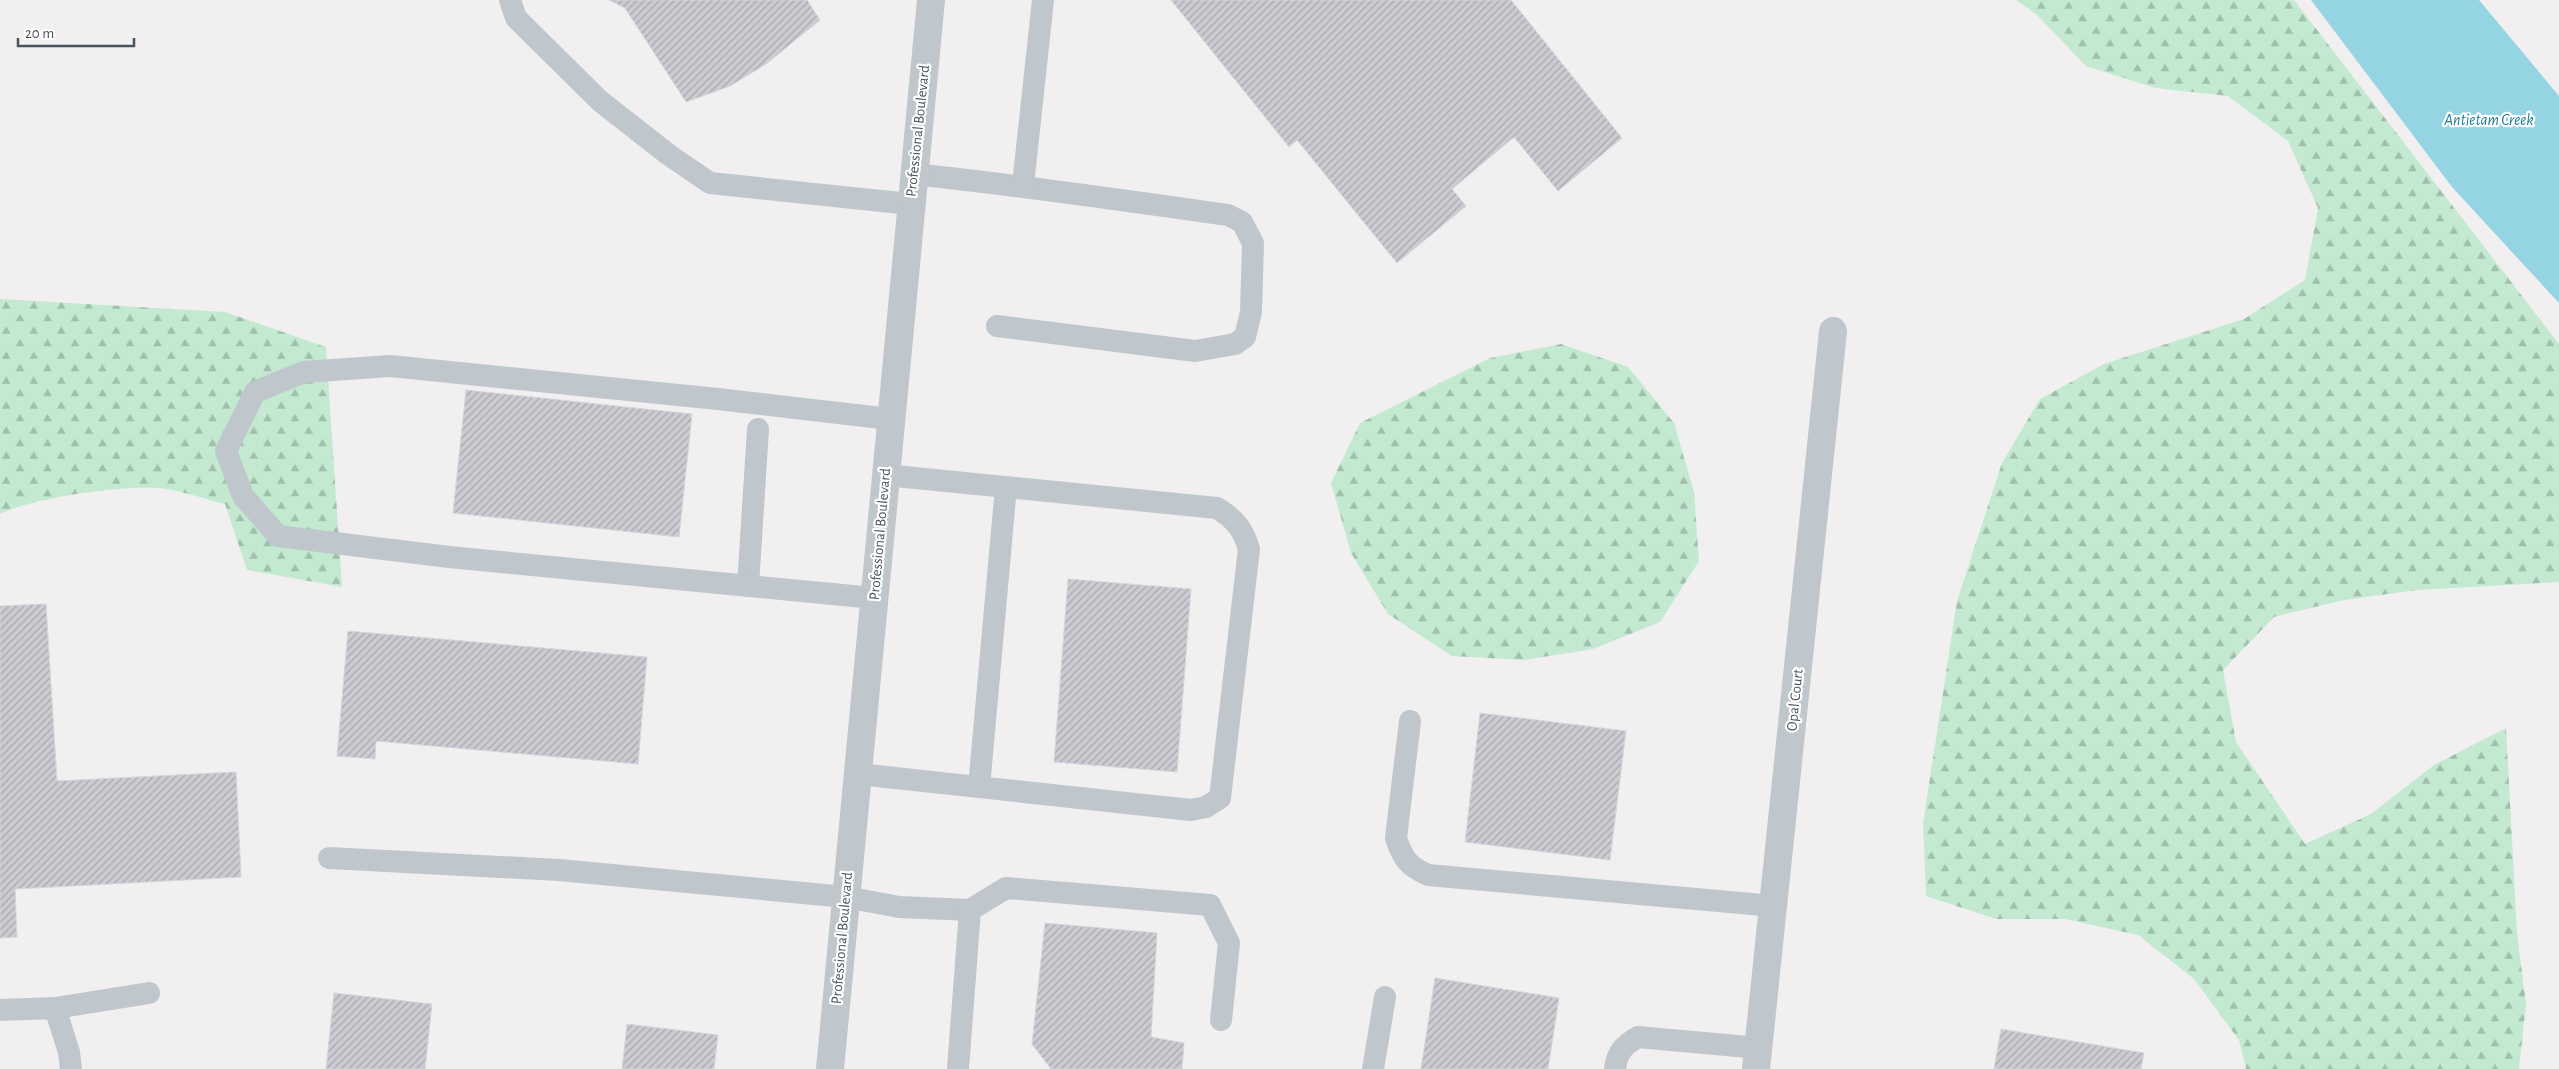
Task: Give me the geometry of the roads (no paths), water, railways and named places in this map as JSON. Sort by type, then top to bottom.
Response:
[{"type":"street","name":"Professional Boulevard","points":[[830,1069],[910,204],[931,0]]},
{"type":"street","name":"Opal Court","points":[[1757,1058],[1833,330]]},
{"type":"lane","points":[[510,0],[516,18],[600,101],[669,155],[710,183],[910,204]]},
{"type":"lane","points":[[1023,185],[1043,0]]},
{"type":"lane","points":[[914,174],[1023,185],[1079,196],[1228,215],[1242,222],[1254,243],[1251,312],[1244,337],[1235,344],[1195,351],[997,326]]},
{"type":"lane","points":[[874,598],[449,557],[278,536],[243,496],[226,451],[255,392],[304,372],[390,366],[708,398],[890,419]]},
{"type":"lane","points":[[748,586],[758,429]]},
{"type":"lane","points":[[858,774],[1191,810],[1206,808],[1220,798],[1249,549],[1244,531],[1232,516],[1217,508],[885,476]]},
{"type":"lane","points":[[980,787],[1006,487]]},
{"type":"lane","points":[[1410,721],[1396,838],[1401,853],[1412,868],[1428,875],[1774,906]]},
{"type":"lane","points":[[329,858],[559,870],[846,897],[900,907],[970,910],[1006,888],[1210,905],[1229,943],[1221,1020]]},
{"type":"lane","points":[[958,1069],[970,910]]},
{"type":"lane","points":[[0,1010],[55,1008],[149,993]]},
{"type":"lane","points":[[1373,1069],[1385,997]]},
{"type":"lane","points":[[55,1008],[69,1052],[72,1069]]},
{"type":"lane","points":[[1615,1069],[1616,1058],[1624,1045],[1638,1037],[1757,1058]]},
{"type":"water","name":"Antietam Creek","points":[[2311,0],[2479,0],[2559,96],[2559,303],[2452,187]]}]
